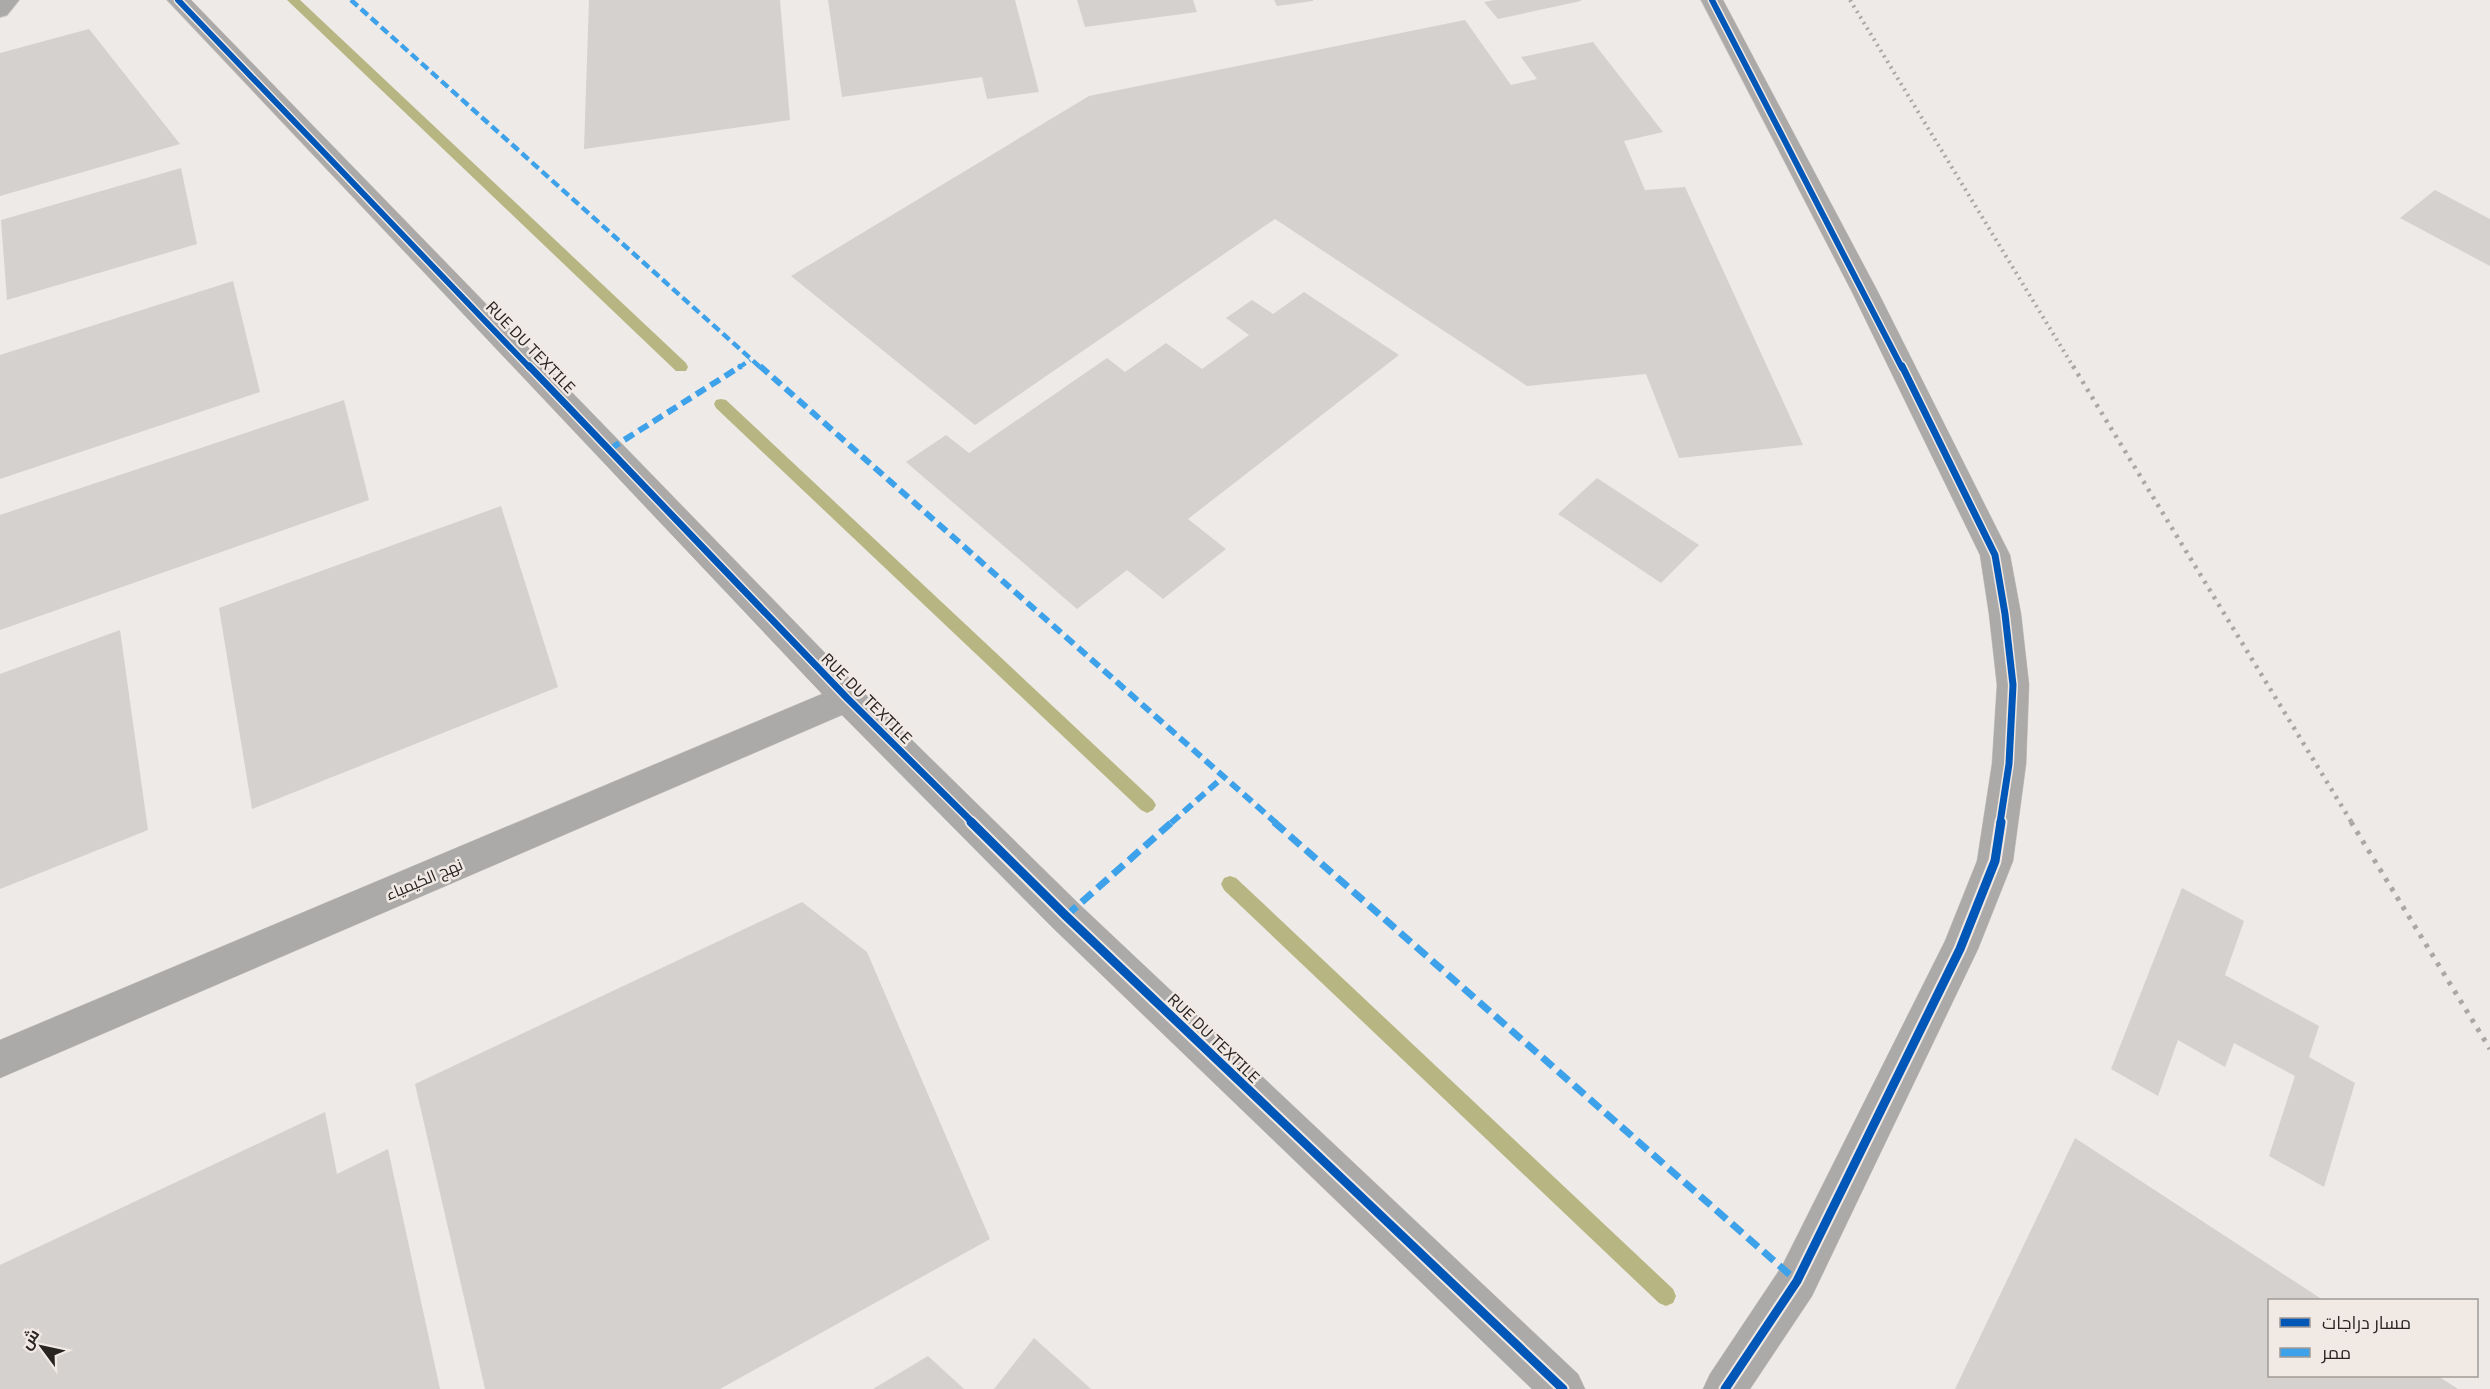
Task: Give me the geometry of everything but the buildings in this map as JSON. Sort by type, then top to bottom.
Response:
[{"type":"street","name":"RUE DU TEXTILE","points":[[178,0],[847,698],[1066,916],[1563,1389]]},
{"type":"street","points":[[1712,0],[1865,292],[1995,555],[2005,614],[2013,685],[2009,764],[1995,861],[1960,949],[1797,1281],[1725,1389]]},
{"type":"street","name":"نهج الكيمياء","points":[[0,1059],[847,698]]},
{"type":"lane","points":[[0,11],[9,0]]},
{"type":"waterway","points":[[293,0],[681,367]]},
{"type":"waterway","points":[[721,404],[1147,805]]},
{"type":"waterway","points":[[1230,884],[1666,1296]]},
{"type":"railway","points":[[1850,0],[2074,368]]},
{"type":"railway","points":[[2073,366],[2352,823]]},
{"type":"railway","points":[[2351,822],[2490,1049]]},
{"type":"marked path","points":[[351,0],[1072,643],[1797,1281]]},
{"type":"marked path","points":[[610,449],[750,360]]},
{"type":"marked path","points":[[1066,916],[1222,778]]},
{"type":"cycle path","points":[[178,0],[847,698],[1066,916],[1563,1389]]},
{"type":"cycle path","points":[[1712,0],[1865,292],[1995,555],[2005,614],[2013,685],[2009,764],[1995,861],[1960,949],[1797,1281],[1725,1389]]}]
